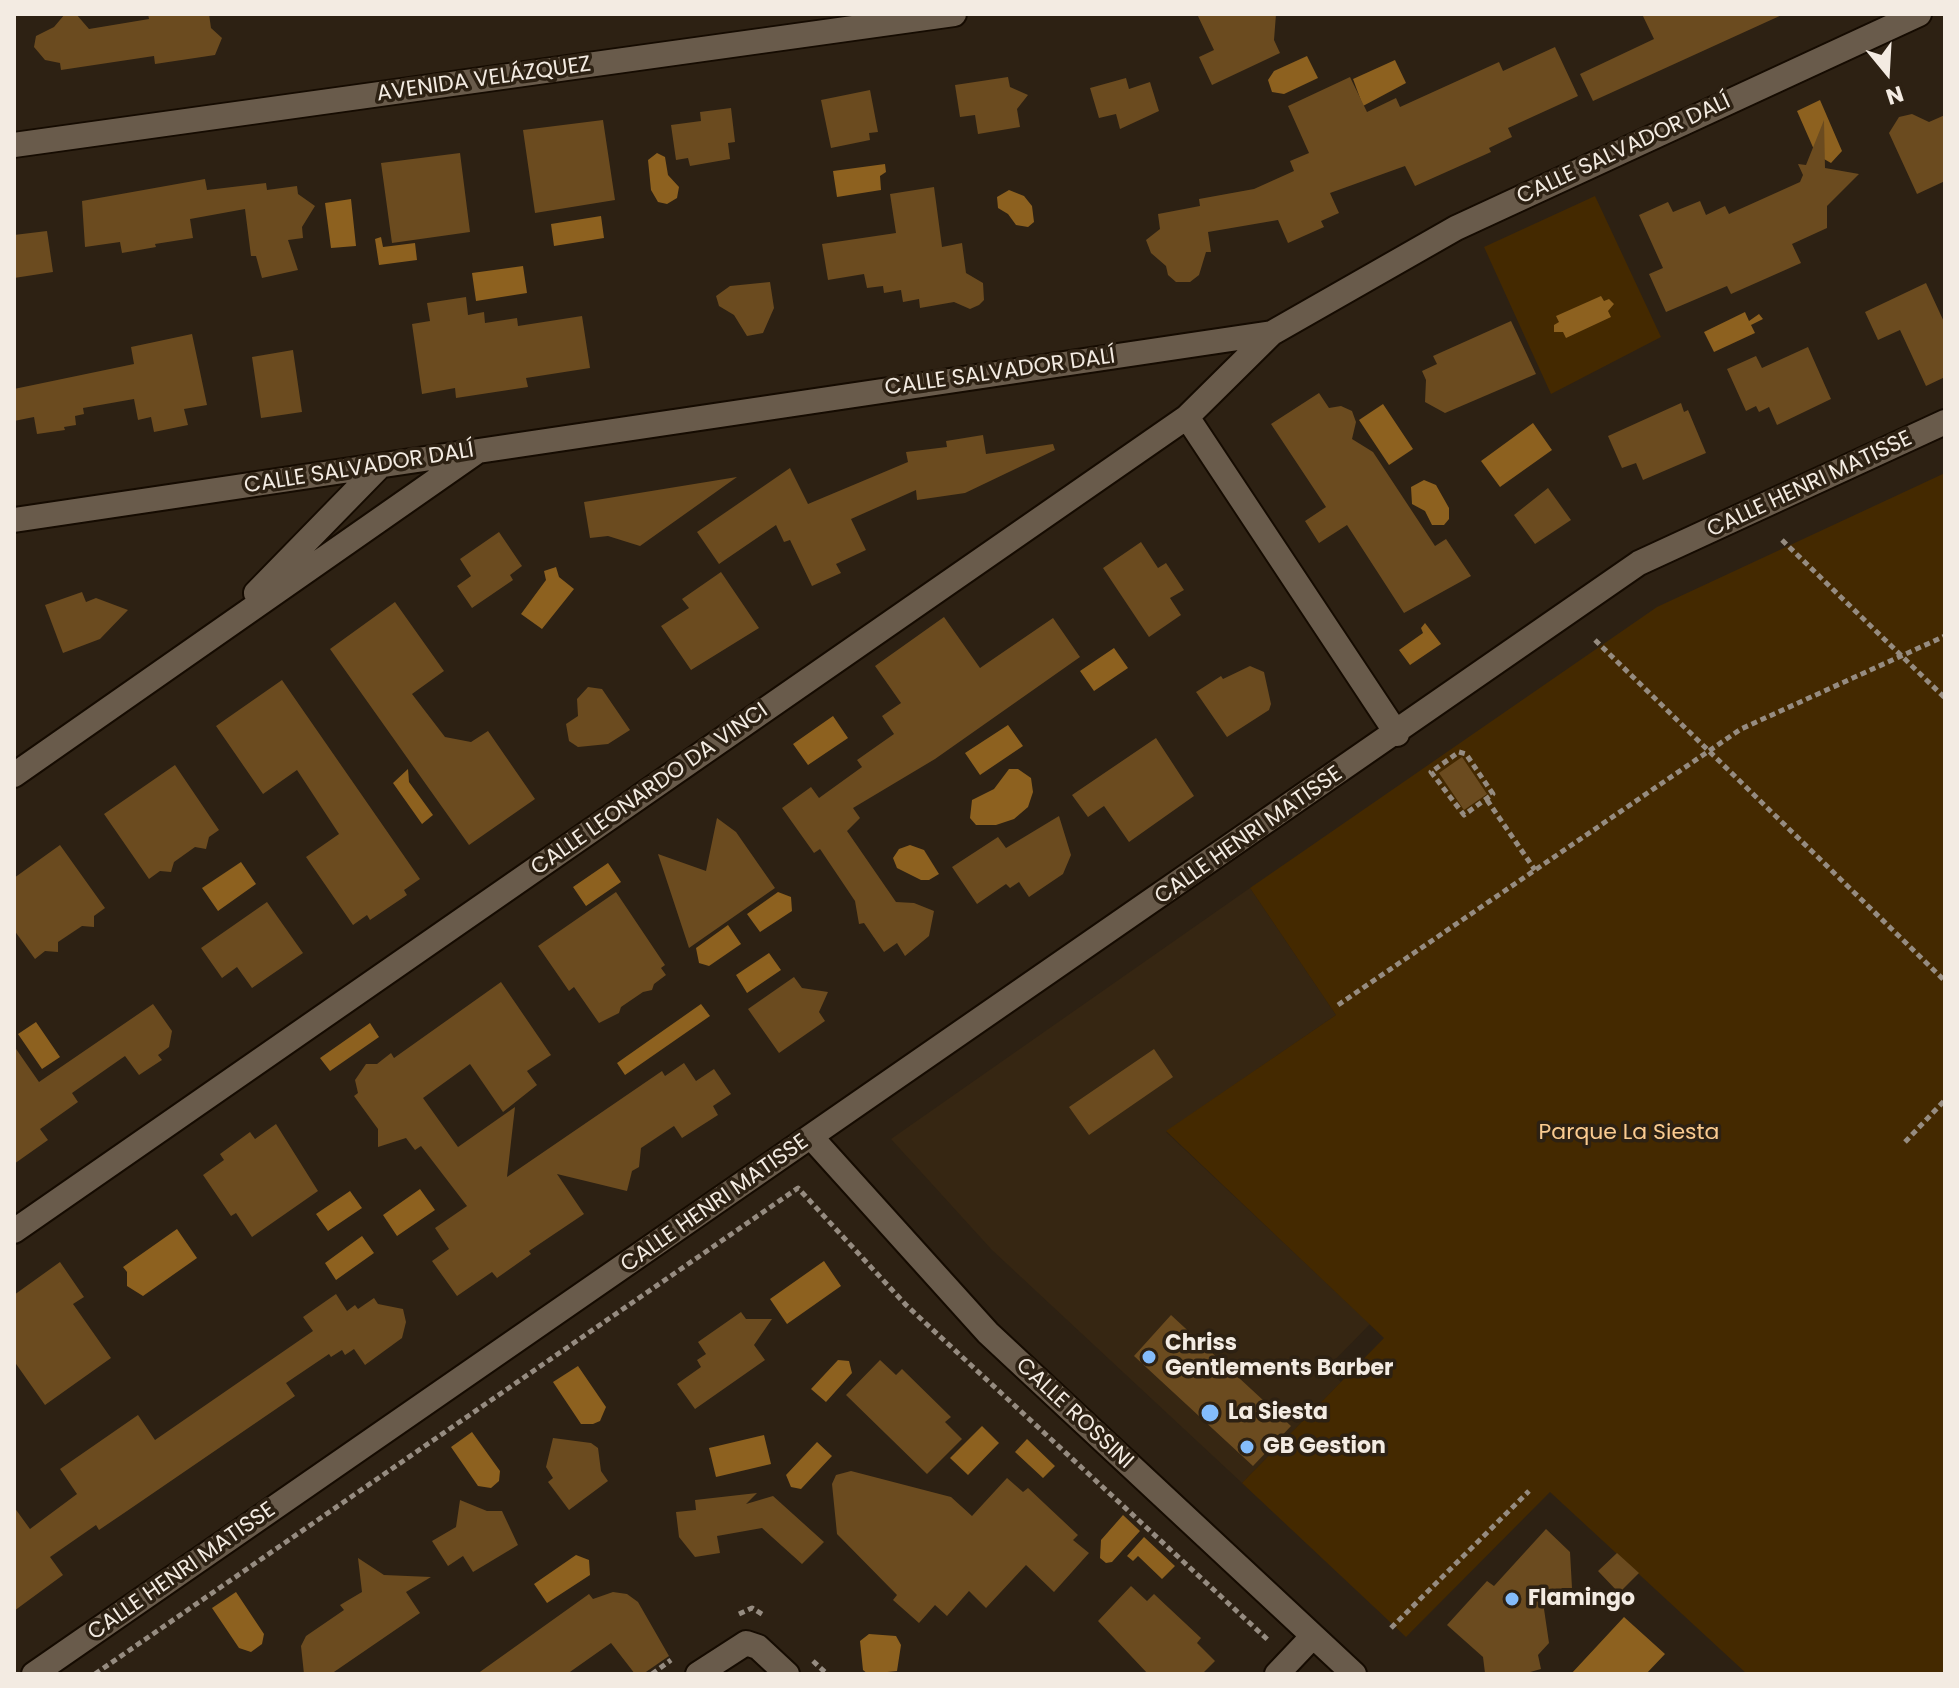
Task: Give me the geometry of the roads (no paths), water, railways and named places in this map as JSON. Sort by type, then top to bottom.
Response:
[{"type":"street","name":"AVENIDA VELÁZQUEZ","points":[[14,145],[954,14]]},
{"type":"street","name":"CALLE SALVADOR DALÍ","points":[[14,520],[1272,333],[1456,228],[1919,14]]},
{"type":"street","name":"CALLE LEONARDO DA VINCI","points":[[14,1231],[1187,417],[1272,333]]},
{"type":"street","points":[[1187,417],[1397,734]]},
{"type":"street","name":"CALLE HENRI MATISSE","points":[[34,1674],[1397,734],[1639,563],[1945,422]]},
{"type":"street","points":[[14,775],[478,451]]},
{"type":"street","points":[[353,538],[380,466]]},
{"type":"street","points":[[216,634],[380,466]]},
{"type":"street","name":"CALLE ROSSINI","points":[[812,1138],[988,1333],[1354,1674]]},
{"type":"street","points":[[1277,1674],[1313,1636]]},
{"type":"street","points":[[698,1674],[746,1643],[758,1647],[787,1674]]},
{"type":"place","name":"Chriss Gentlements Barber","points":[[1149,1357]]},
{"type":"place","name":"La Siesta","points":[[1210,1413]]},
{"type":"place","name":"GB Gestion","points":[[1247,1447]]},
{"type":"place","name":"Flamingo","points":[[1512,1599]]},
{"type":"park label","name":"Parque La Siesta","points":[[1629,1133]]}]
